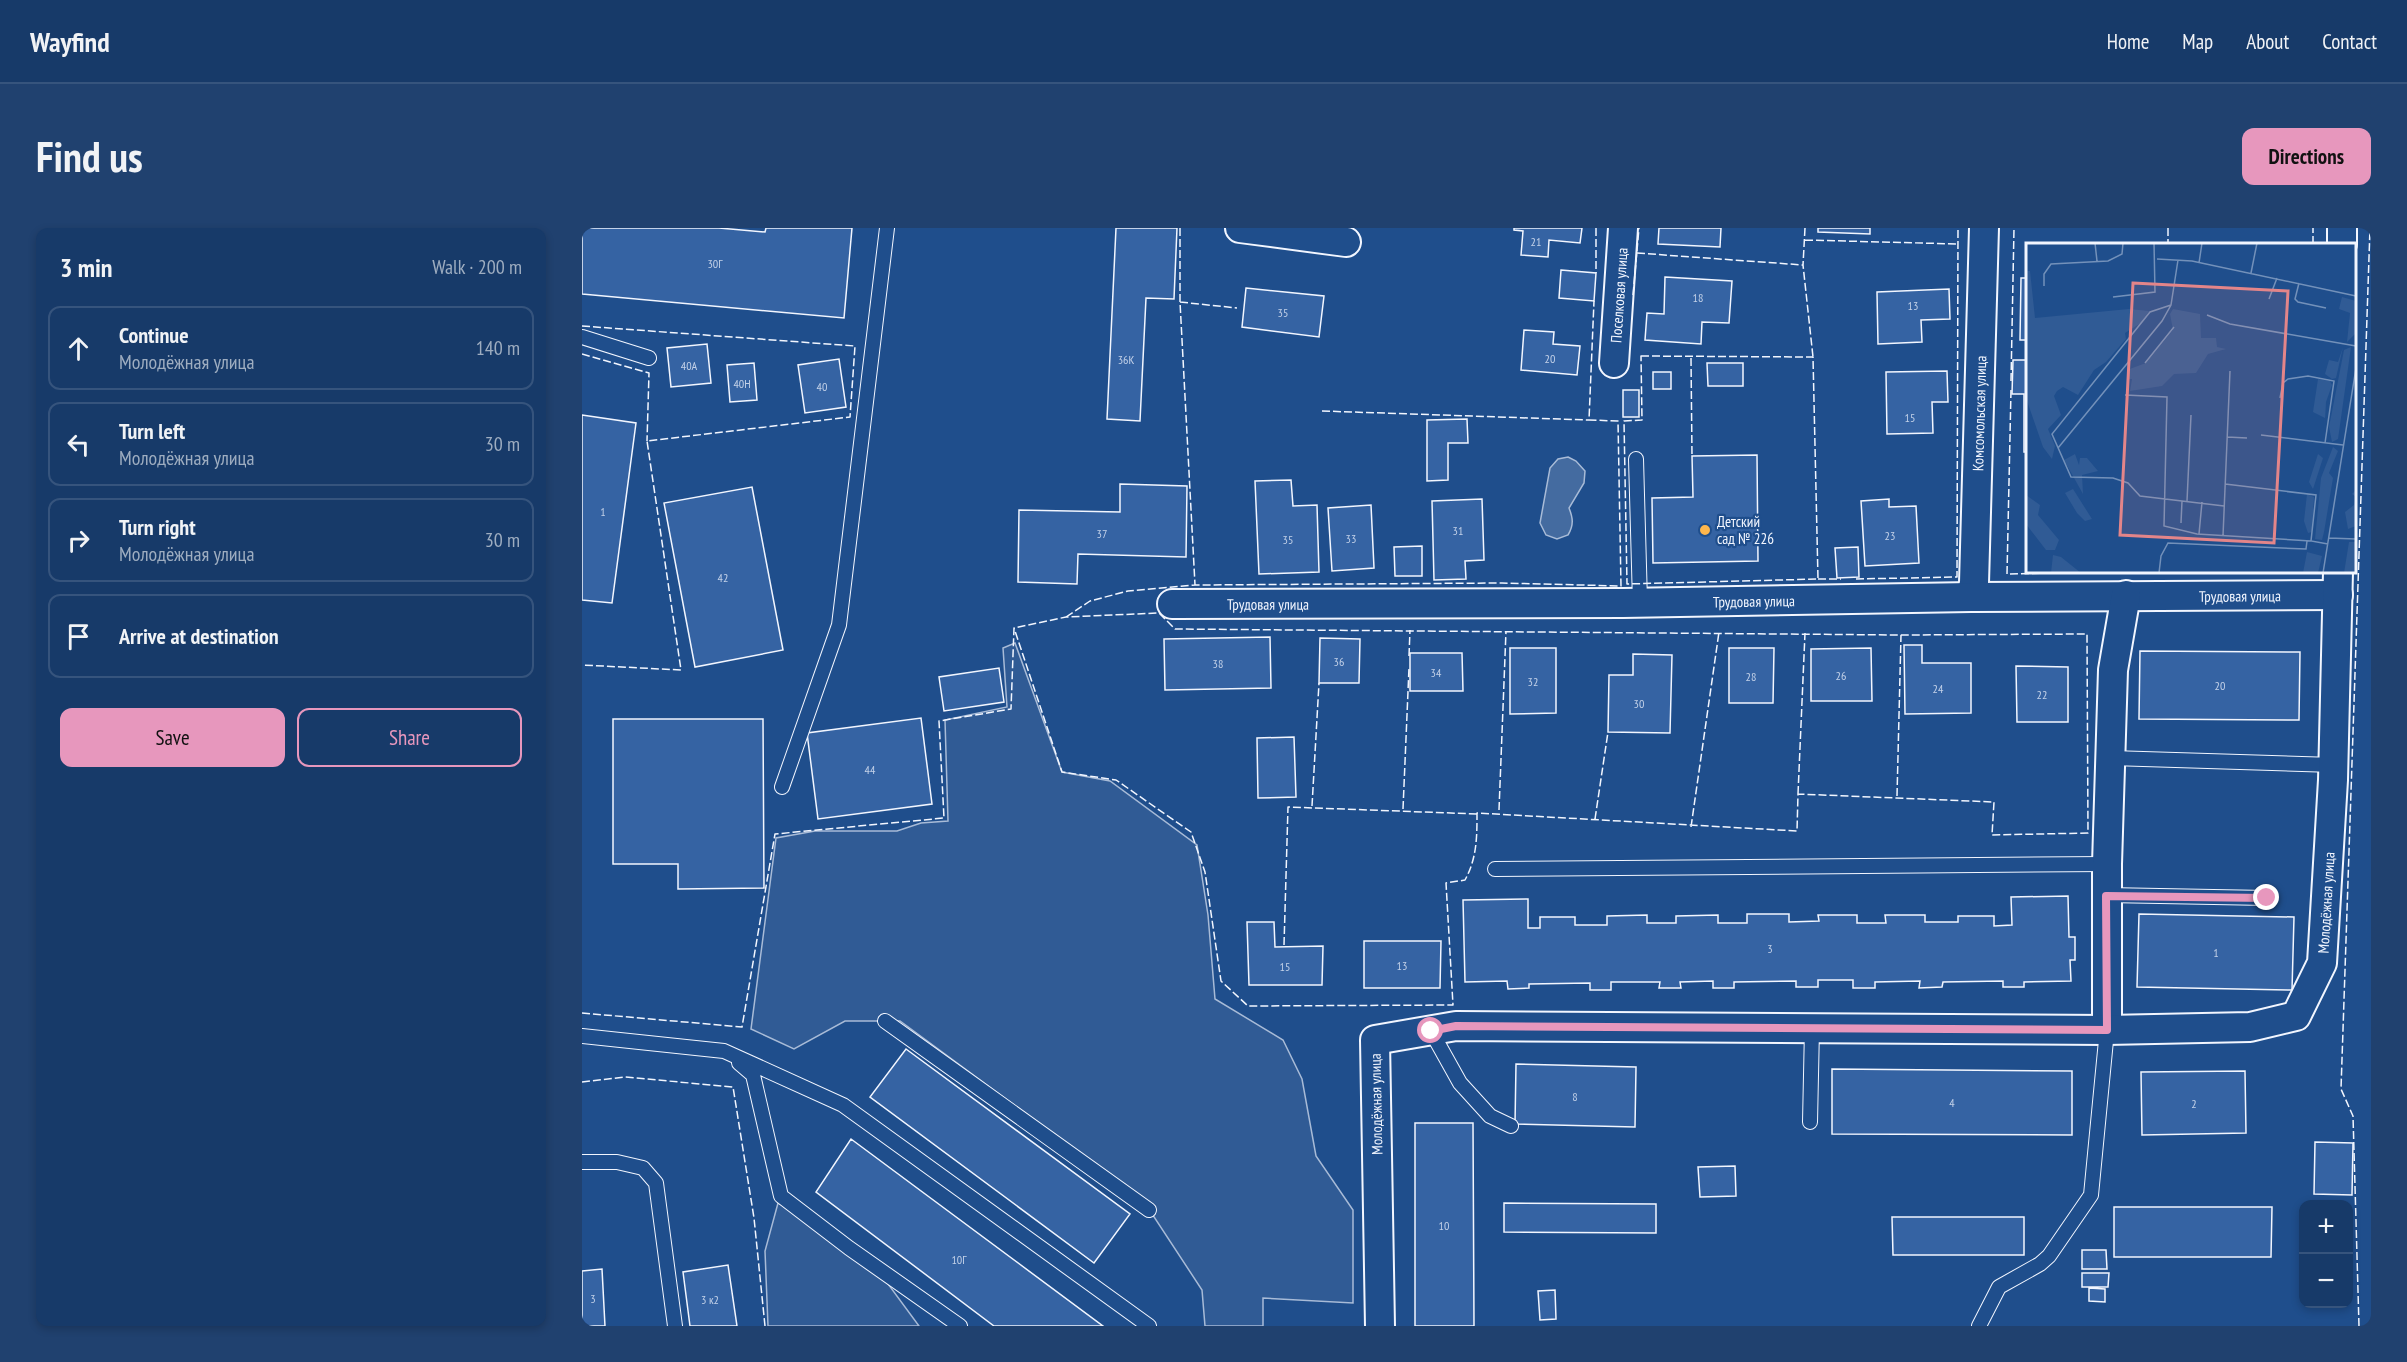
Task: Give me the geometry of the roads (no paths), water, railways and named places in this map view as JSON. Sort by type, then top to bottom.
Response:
[{"type":"street","points":[[1240,228],[1346,242]]},
{"type":"street","name":"Поселковая улица","points":[[1614,363],[1623,228]]},
{"type":"street","name":"Комсомольская улица","points":[[1971,597],[1974,583],[1984,228]]},
{"type":"street","name":"Трудовая улица","points":[[1172,604],[1640,602],[2126,595],[2338,583]]},
{"type":"street","name":"Молодёжная улица","points":[[1380,1326],[1375,1040],[1456,1026],[2107,1030],[2250,1027],[2296,1016],[2322,963],[2334,765],[2338,583]]},
{"type":"street","points":[[2107,1030],[2106,896],[2113,670],[2126,595]]},
{"type":"lane","points":[[782,787],[838,625],[887,228]]},
{"type":"lane","points":[[582,338],[649,358]]},
{"type":"lane","points":[[1636,459],[1640,602]]},
{"type":"lane","points":[[2111,758],[2334,765]]},
{"type":"lane","points":[[1495,869],[2107,864]]},
{"type":"lane","points":[[2106,896],[2267,898]]},
{"type":"lane","points":[[885,1021],[1149,1210]]},
{"type":"lane","points":[[1810,1122],[1812,1028]]},
{"type":"lane","points":[[1979,1326],[1999,1287],[2040,1264],[2049,1256],[2091,1195],[2107,1030]]},
{"type":"lane","points":[[1431,1031],[1461,1083],[1490,1116],[1511,1126]]},
{"type":"lane","points":[[582,1036],[724,1051],[843,1105],[1149,1326]]},
{"type":"lane","points":[[724,1051],[753,1075],[781,1196],[849,1248],[960,1326]]},
{"type":"lane","points":[[582,1162],[617,1162],[643,1168],[656,1183],[675,1326]]},
{"type":"place","name":"Детский сад № 226","points":[[1705,530]]}]
